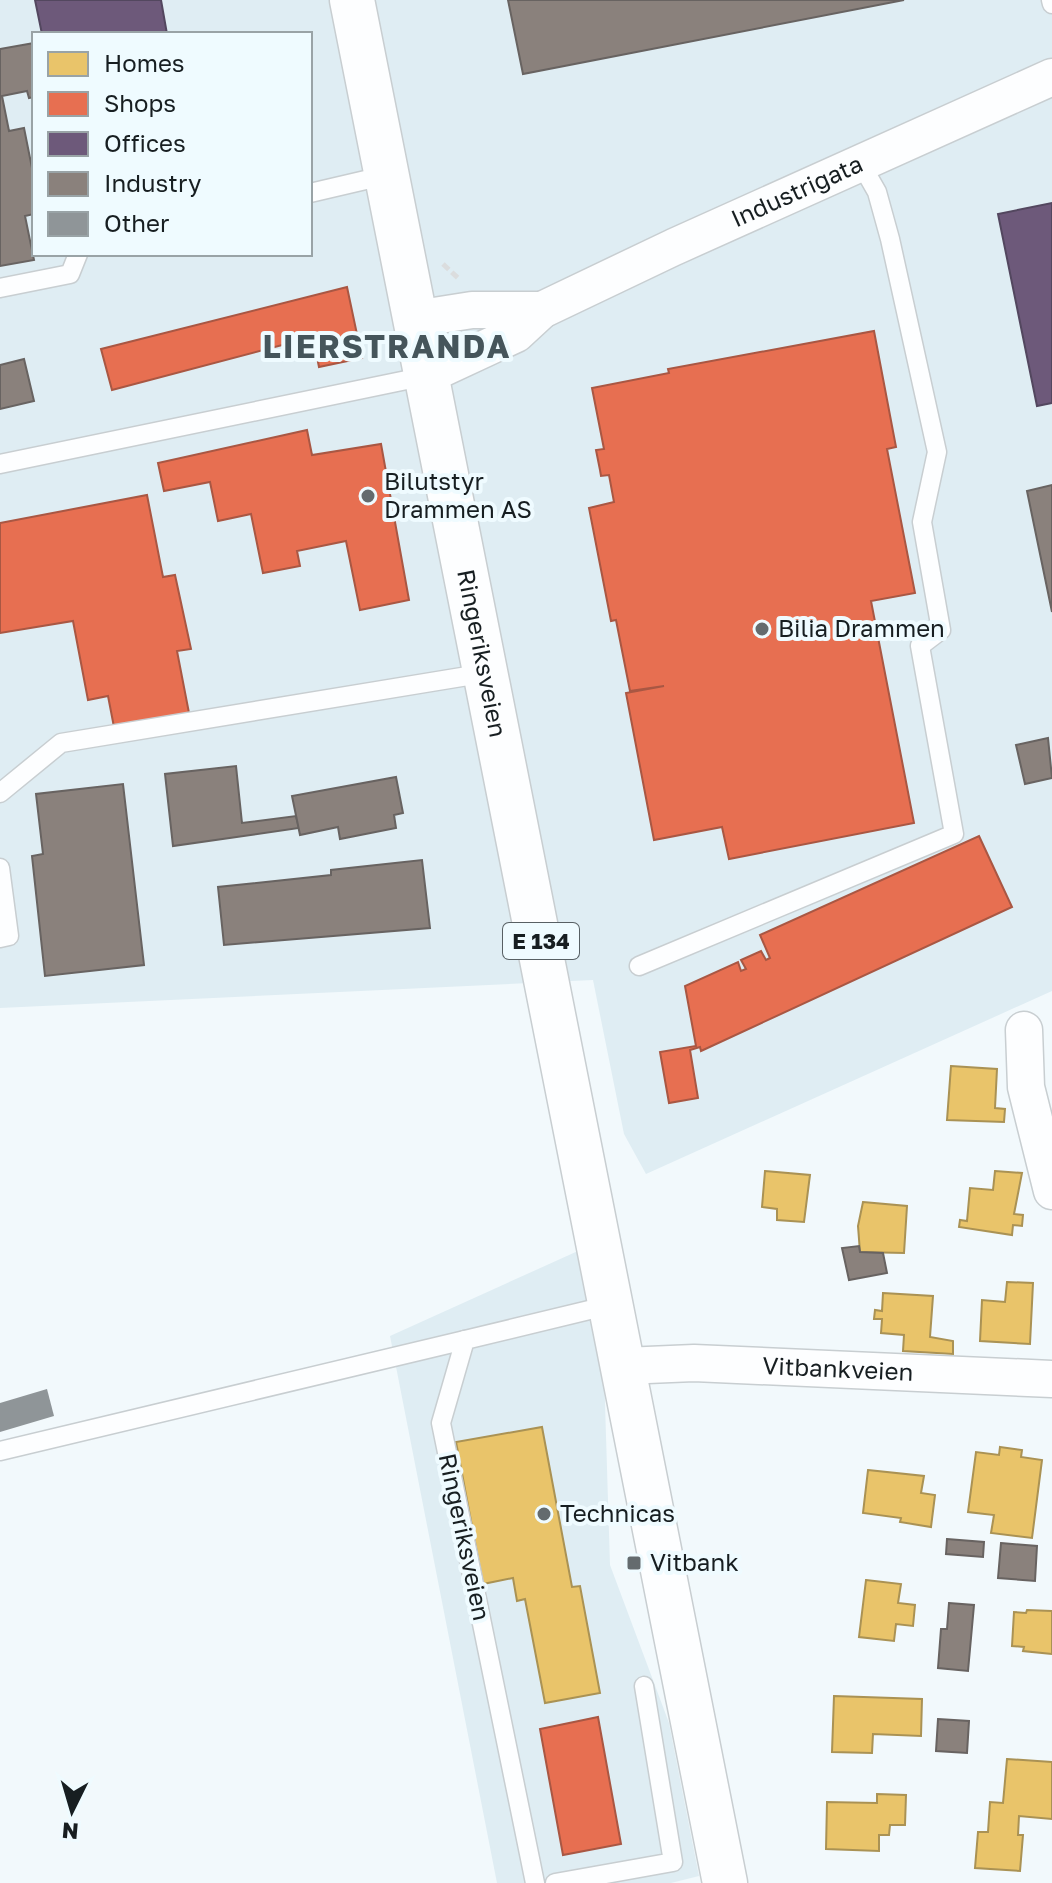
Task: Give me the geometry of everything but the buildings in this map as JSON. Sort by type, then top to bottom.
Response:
[{"type":"highway","name":"Ringeriksveien","points":[[352,0],[725,1883]]},
{"type":"street","name":"Industrigata","points":[[426,376],[516,334],[542,310],[739,217],[1052,77]]},
{"type":"street","name":"Industrigata","points":[[415,319],[472,310],[542,310]]},
{"type":"street","points":[[1024,1030],[1026,1087],[1052,1191]]},
{"type":"street","name":"Vitbankveien","points":[[624,1366],[694,1363],[1052,1379]]},
{"type":"lane","points":[[639,966],[954,834],[920,646],[941,630],[922,522],[937,452],[890,239],[877,192],[861,164]]},
{"type":"lane","points":[[312,193],[387,175]]},
{"type":"lane","points":[[0,288],[70,274],[77,256]]},
{"type":"lane","points":[[0,464],[426,376]]},
{"type":"lane","points":[[0,793],[61,743],[486,673]]},
{"type":"lane","points":[[0,868],[9,936],[0,938]]},
{"type":"lane","points":[[0,1451],[612,1305]]},
{"type":"lane","name":"Ringeriksveien","points":[[465,1340],[441,1423],[535,1883]]},
{"type":"lane","points":[[555,1883],[673,1862],[644,1686]]},
{"type":"shaded area","points":[[0,0],[1052,0],[1052,991],[646,1174],[624,1134],[593,980],[0,1008]]},
{"type":"shaded area","points":[[600,1241],[610,1565],[669,1723],[699,1876],[671,1883],[497,1883],[390,1336]]},
{"type":"place","name":"Bilutstyr Drammen AS","points":[[368,496]]},
{"type":"place","name":"Bilia Drammen","points":[[762,629]]},
{"type":"place","name":"Technicas","points":[[544,1514]]},
{"type":"place","name":"Vitbank","points":[[634,1563]]},
{"type":"district","name":"LIERSTRANDA","points":[[387,347]]}]
